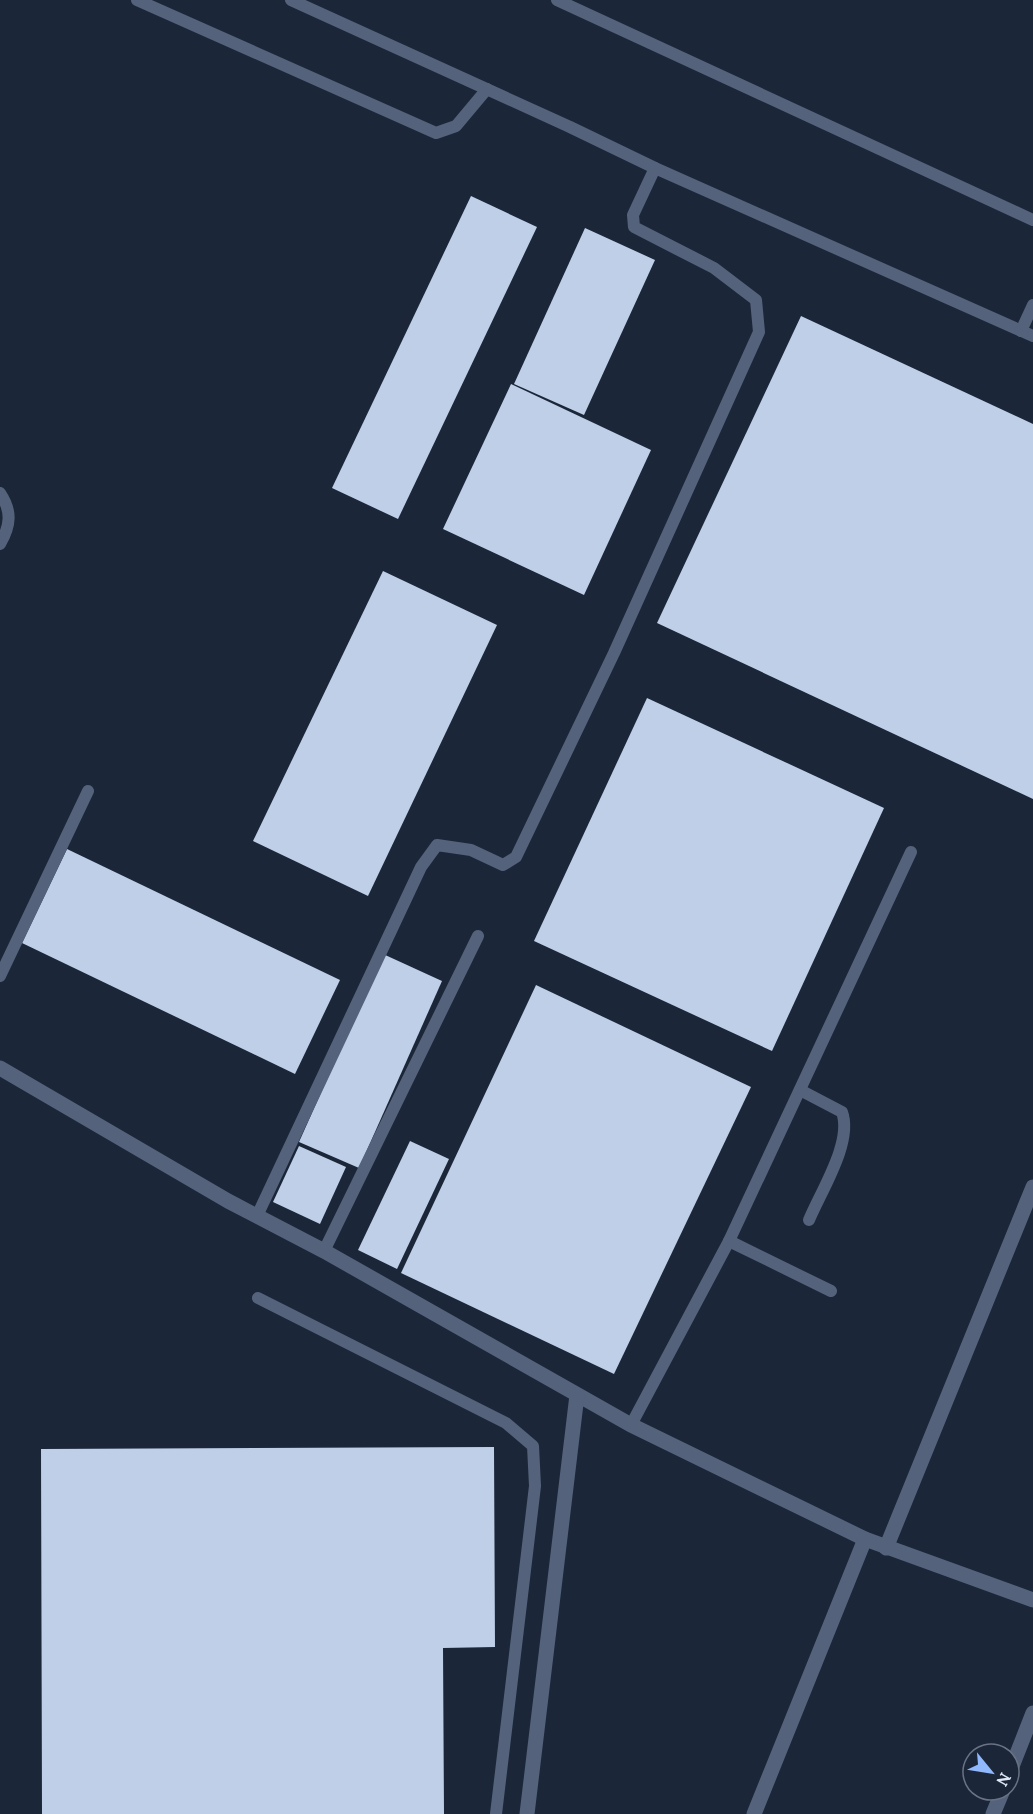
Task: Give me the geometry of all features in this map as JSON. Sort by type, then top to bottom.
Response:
[{"type":"street","points":[[0,1068],[257,1216],[324,1251],[631,1425],[865,1539],[1033,1600]]},
{"type":"street","points":[[886,1548],[1033,1186]]},
{"type":"street","points":[[527,1814],[577,1395]]},
{"type":"street","points":[[754,1814],[865,1539]]},
{"type":"street","points":[[1021,1744],[1033,1713]]},
{"type":"lane","points":[[137,0],[436,133],[456,126],[487,89]]},
{"type":"lane","points":[[291,0],[655,168],[1027,333],[1033,305]]},
{"type":"lane","points":[[557,0],[1033,219]]},
{"type":"lane","points":[[257,1216],[421,867],[437,845],[471,850],[503,865],[516,857],[614,653],[759,332],[756,300],[714,268],[634,227],[633,215],[655,168]]},
{"type":"lane","points":[[0,493],[9,506],[9,528],[0,544]]},
{"type":"lane","points":[[0,976],[87,791]]},
{"type":"lane","points":[[631,1425],[729,1241],[911,852]]},
{"type":"lane","points":[[324,1251],[478,936]]},
{"type":"lane","points":[[800,1090],[842,1112],[846,1123],[843,1143],[809,1220]]},
{"type":"lane","points":[[729,1241],[831,1291]]},
{"type":"lane","points":[[258,1298],[506,1423],[533,1446],[536,1486],[495,1814]]},
{"type":"building","points":[[471,196],[537,227],[398,519],[332,488]]},
{"type":"building","points":[[585,228],[655,260],[584,415],[514,384]]},
{"type":"building","points":[[801,316],[1033,424],[1033,799],[657,623]]},
{"type":"building","points":[[511,384],[651,450],[584,595],[443,529]]},
{"type":"building","points":[[383,571],[497,625],[368,896],[253,841]]},
{"type":"building","points":[[647,698],[884,808],[772,1051],[534,941]]},
{"type":"building","points":[[67,849],[340,980],[295,1074],[22,943]]},
{"type":"building","points":[[383,954],[442,981],[359,1168],[299,1142]]},
{"type":"building","points":[[536,985],[751,1087],[614,1374],[401,1273]]},
{"type":"building","points":[[410,1141],[449,1159],[397,1269],[358,1250]]},
{"type":"building","points":[[299,1146],[346,1167],[320,1224],[273,1202]]},
{"type":"building","points":[[494,1447],[495,1647],[443,1648],[444,1814],[42,1814],[41,1449]]}]
